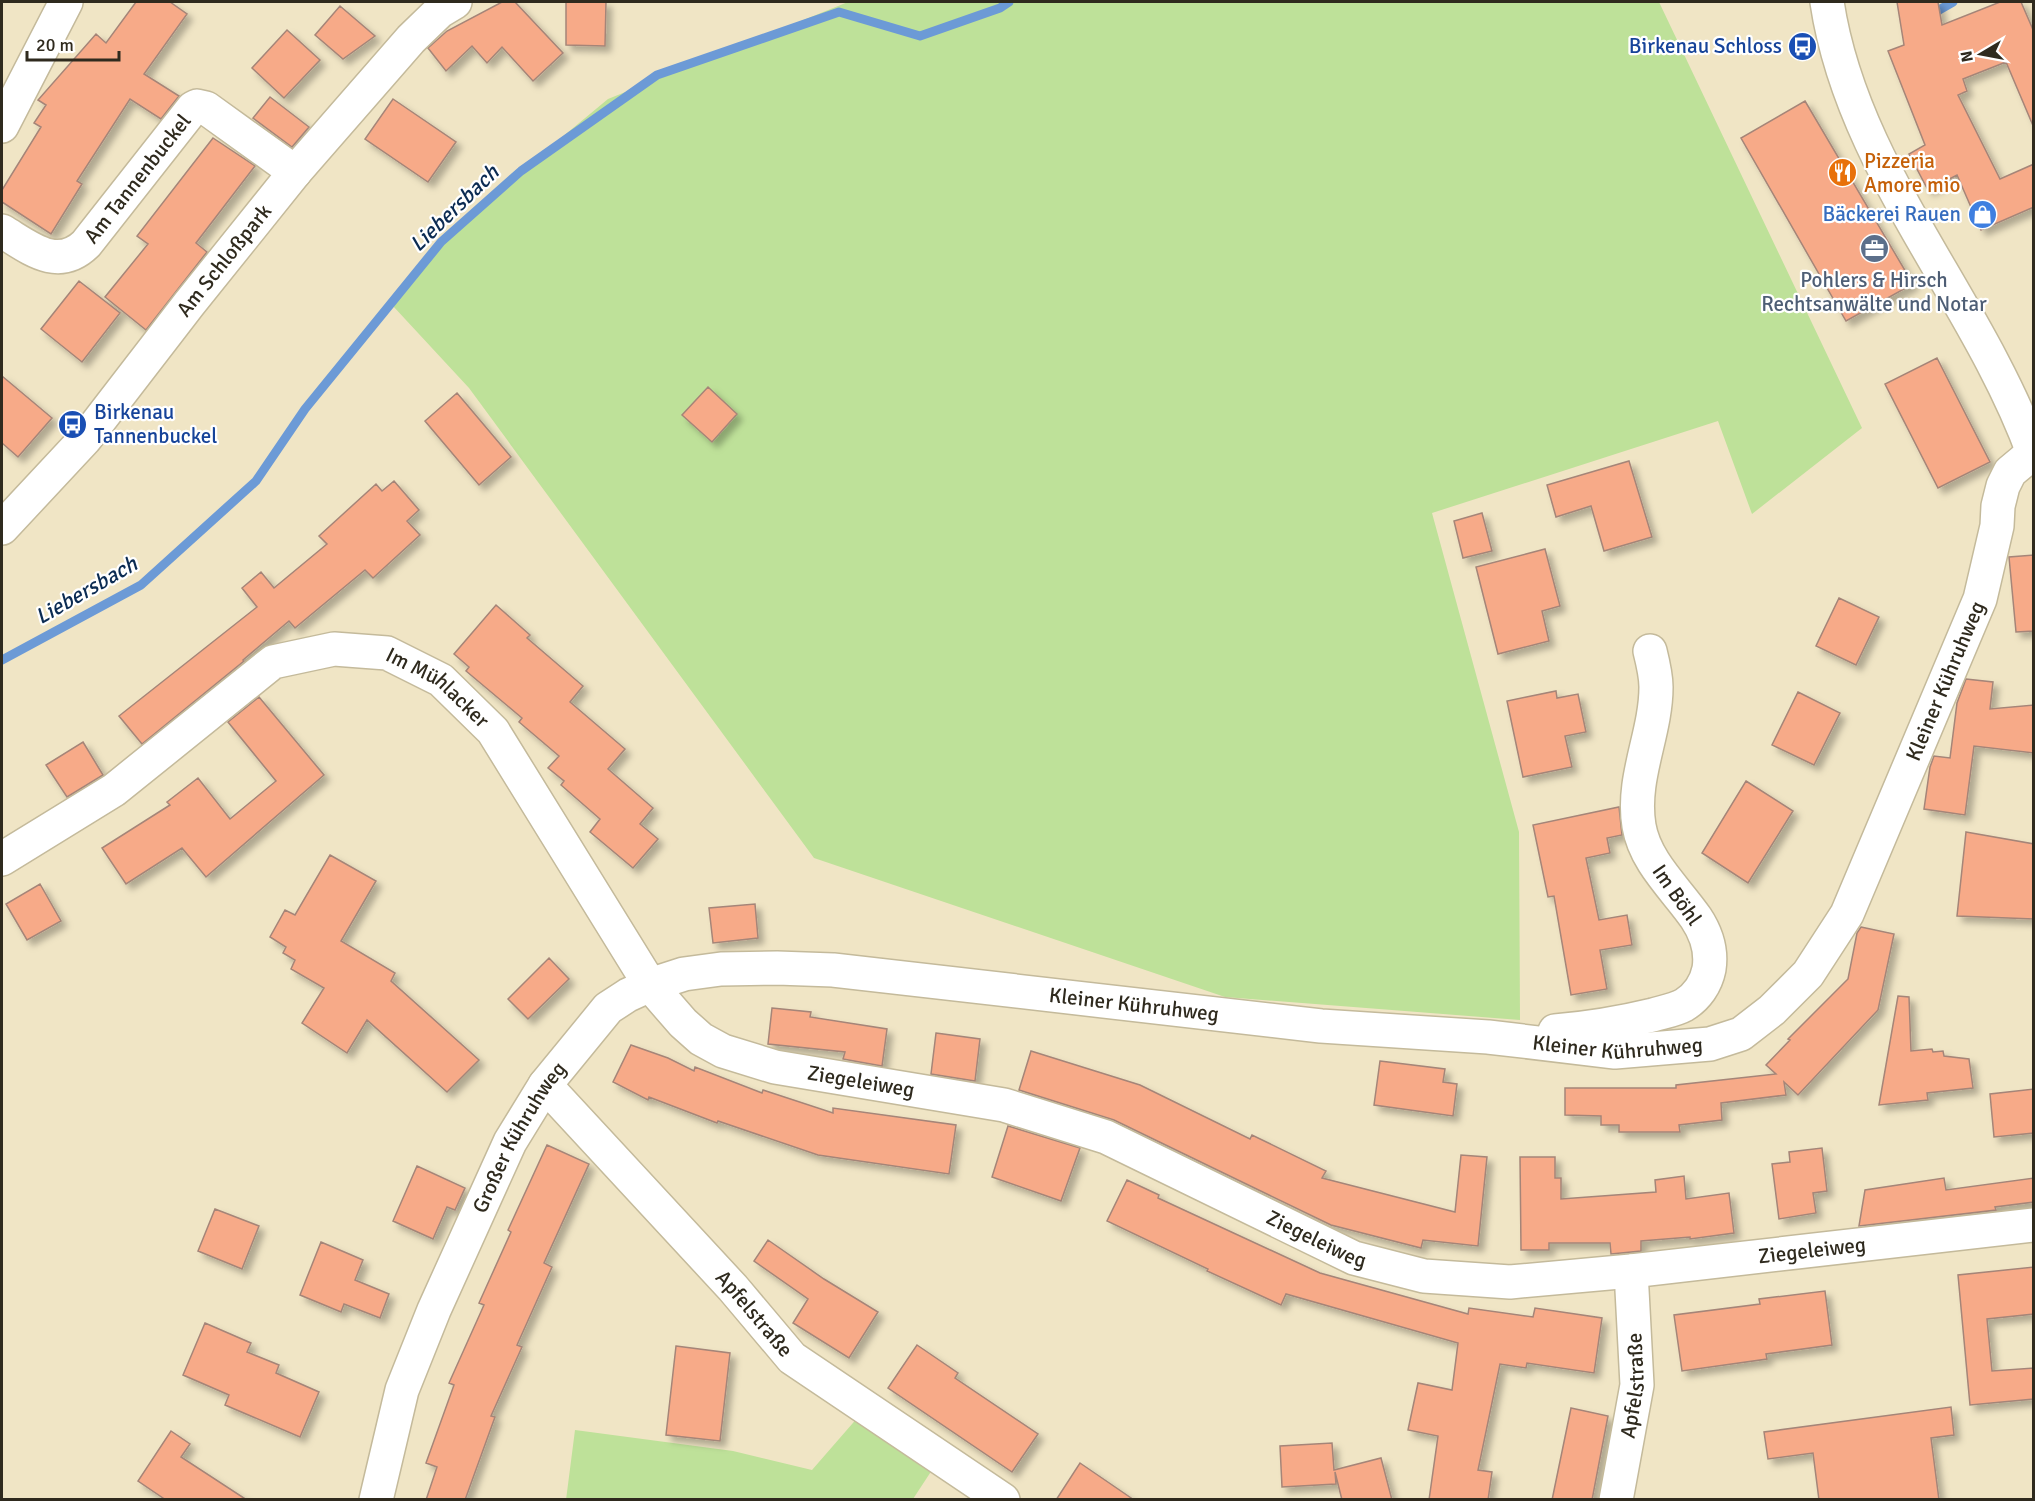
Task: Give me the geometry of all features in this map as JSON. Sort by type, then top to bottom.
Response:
[{"type":"street","points":[[2,126],[66,2]]},
{"type":"street","name":"Am Schloßpark","points":[[2,528],[85,439],[295,172],[411,39],[440,11],[454,2]]},
{"type":"street","points":[[1827,2],[1842,66],[1865,128],[1896,191],[2009,398],[2033,453]]},
{"type":"street","name":"Am Tannenbuckel","points":[[2,231],[44,255],[57,258],[75,253],[86,244],[197,106],[206,108],[295,172]]},
{"type":"street","name":"Kleiner Kühruhweg","points":[[833,970],[1321,1026],[1488,1037],[1615,1052],[1710,1044],[1741,1034],[1772,1010],[1808,974],[1847,914],[1980,599],[1997,526],[1998,506],[2003,486],[2010,472],[2033,453]]},
{"type":"street","name":"Im Mühlacker","points":[[2,859],[114,790],[273,662],[334,649],[387,653],[441,680],[493,731],[650,985]]},
{"type":"street","name":"Im Böhl","points":[[1488,1037],[1596,1028],[1674,1009],[1697,994],[1708,975],[1710,952],[1703,929],[1656,865],[1645,847],[1639,827],[1638,783],[1656,693],[1650,651]]},
{"type":"street","name":"Großer Kühruhweg","points":[[376,1500],[402,1390],[434,1310],[510,1142],[545,1085],[608,1008],[650,985],[684,974],[721,969],[833,970]]},
{"type":"street","name":"Ziegeleiweg","points":[[650,985],[683,1023],[701,1039],[723,1051],[775,1067],[1004,1105],[1106,1137],[1354,1258],[1424,1276],[1510,1282],[1631,1271],[2034,1225]]},
{"type":"street","name":"Apfelstraße","points":[[545,1085],[733,1288],[792,1358],[1003,1500]]},
{"type":"street","name":"Apfelstraße","points":[[1617,1500],[1637,1385],[1631,1271]]},
{"type":"green space","points":[[848,2],[1659,2],[1862,428],[1752,514],[1718,421],[1432,513],[1519,832],[1520,1020],[1225,997],[814,858],[469,388],[393,306],[467,216],[608,99]]},
{"type":"green space","points":[[859,1416],[934,1467],[913,1499],[566,1500],[575,1430],[733,1451],[812,1470]]},
{"type":"building","points":[[136,2],[170,2],[187,14],[144,74],[179,96],[161,119],[130,99],[77,181],[82,184],[51,234],[2,202],[2,190],[41,127],[34,123],[46,105],[38,100],[96,34],[106,43]]},
{"type":"building","points":[[502,2],[515,2],[563,53],[533,81],[502,47],[487,63],[472,46],[446,71],[428,48],[447,31]]},
{"type":"building","points":[[566,2],[606,2],[605,46],[566,45]]},
{"type":"building","points":[[1897,2],[1938,2],[1942,25],[2000,2],[2021,2],[2034,32],[2034,128],[2006,62],[1963,79],[1967,91],[1958,95],[2000,179],[2034,164],[2034,207],[1981,230],[1957,175],[1928,190],[1909,154],[1925,145],[1888,51],[1904,45]]},
{"type":"building","points":[[340,6],[375,36],[343,59],[315,35]]},
{"type":"building","points":[[287,30],[320,60],[284,98],[252,68]]},
{"type":"building","points":[[270,97],[309,127],[292,147],[253,118]]},
{"type":"building","points":[[393,99],[456,142],[428,182],[365,139]]},
{"type":"building","points":[[1805,101],[1913,284],[1846,321],[1741,138]]},
{"type":"building","points":[[213,138],[255,166],[196,243],[207,252],[146,330],[105,297],[148,244],[137,236]]},
{"type":"building","points":[[79,281],[120,313],[82,362],[41,329]]},
{"type":"building","points":[[1937,358],[1990,462],[1938,488],[1885,384]]},
{"type":"building","points":[[2,376],[52,418],[18,457],[2,443]]},
{"type":"building","points":[[708,387],[737,414],[712,442],[682,415]]},
{"type":"building","points":[[457,393],[511,457],[479,485],[425,421]]},
{"type":"building","points":[[1629,461],[1652,537],[1604,551],[1591,506],[1556,517],[1547,485]]},
{"type":"building","points":[[394,481],[419,510],[407,521],[420,535],[373,578],[365,570],[295,628],[289,621],[142,744],[119,716],[257,607],[242,588],[261,572],[274,588],[327,544],[319,536],[376,484],[382,491]]},
{"type":"building","points":[[1482,513],[1492,551],[1463,558],[1454,521]]},
{"type":"building","points":[[1545,549],[1560,606],[1542,611],[1549,641],[1498,654],[1476,567]]},
{"type":"building","points":[[2034,555],[2034,631],[2016,632],[2009,557]]},
{"type":"building","points":[[1839,598],[1879,617],[1856,665],[1816,646]]},
{"type":"building","points":[[496,605],[530,635],[527,638],[583,686],[570,702],[625,749],[608,769],[653,808],[640,824],[658,839],[633,868],[590,832],[600,819],[561,785],[564,781],[548,768],[559,756],[519,722],[522,718],[466,671],[469,667],[454,654]]},
{"type":"building","points":[[1966,679],[1993,682],[1990,709],[2034,705],[2034,753],[1974,746],[1965,815],[1924,809],[1930,767],[1934,756],[1950,758],[1957,703]]},
{"type":"building","points":[[1556,691],[1557,698],[1578,694],[1586,732],[1565,736],[1572,767],[1523,777],[1507,701]]},
{"type":"building","points":[[1798,692],[1840,713],[1814,765],[1772,745]]},
{"type":"building","points":[[259,697],[324,775],[206,877],[182,848],[126,884],[102,848],[170,805],[167,802],[198,778],[230,819],[276,781],[228,722]]},
{"type":"building","points":[[83,742],[103,775],[67,797],[46,765]]},
{"type":"building","points":[[1746,781],[1793,811],[1748,883],[1702,853]]},
{"type":"building","points":[[1619,807],[1622,835],[1607,838],[1610,853],[1586,858],[1599,920],[1627,915],[1632,945],[1600,950],[1607,989],[1571,995],[1554,896],[1548,897],[1533,825]]},
{"type":"building","points":[[1966,832],[2034,844],[2034,919],[1957,916]]},
{"type":"building","points":[[330,855],[376,881],[341,941],[395,973],[391,981],[479,1060],[447,1092],[367,1020],[347,1053],[302,1023],[324,988],[291,969],[295,960],[283,953],[286,947],[270,937],[285,910],[295,915]]},
{"type":"building","points":[[40,884],[61,921],[27,940],[6,904]]},
{"type":"building","points":[[755,904],[758,938],[713,943],[709,908]]},
{"type":"building","points":[[1861,927],[1894,934],[1878,1010],[1798,1095],[1784,1082],[1786,1095],[1721,1103],[1722,1120],[1679,1125],[1680,1132],[1619,1132],[1619,1125],[1601,1125],[1601,1116],[1565,1115],[1565,1088],[1676,1088],[1676,1085],[1776,1074],[1766,1065],[1790,1040],[1788,1039],[1848,979],[1857,933]]},
{"type":"building","points":[[549,958],[569,979],[528,1019],[508,999]]},
{"type":"building","points":[[1898,996],[1909,997],[1911,1051],[1932,1049],[1933,1052],[1943,1051],[1944,1056],[1969,1059],[1973,1088],[1927,1093],[1928,1100],[1879,1105]]},
{"type":"building","points":[[772,1008],[811,1012],[810,1017],[887,1029],[882,1066],[843,1059],[845,1052],[768,1044]]},
{"type":"building","points":[[936,1033],[980,1039],[975,1081],[931,1074]]},
{"type":"building","points":[[631,1045],[668,1058],[694,1071],[695,1067],[762,1093],[763,1090],[833,1113],[833,1108],[956,1125],[949,1174],[818,1155],[718,1121],[717,1123],[649,1097],[648,1100],[613,1082]]},
{"type":"building","points":[[1031,1051],[1140,1085],[1250,1139],[1252,1135],[1326,1171],[1322,1178],[1455,1212],[1461,1155],[1487,1157],[1478,1246],[1423,1240],[1421,1248],[1331,1225],[1114,1120],[1019,1090]]},
{"type":"building","points":[[1380,1061],[1445,1069],[1443,1082],[1457,1084],[1453,1116],[1374,1105]]},
{"type":"building","points":[[2034,1089],[2034,1133],[1994,1137],[1990,1094]]},
{"type":"building","points":[[1008,1126],[1080,1148],[1061,1201],[992,1177]]},
{"type":"building","points":[[547,1145],[589,1164],[544,1263],[552,1267],[517,1345],[522,1347],[491,1416],[495,1417],[465,1500],[426,1500],[437,1467],[426,1463],[454,1385],[449,1383],[484,1305],[479,1303],[511,1232],[508,1230]]},
{"type":"building","points":[[1822,1148],[1827,1191],[1813,1193],[1816,1213],[1779,1219],[1772,1164],[1790,1162],[1789,1152]]},
{"type":"building","points":[[1520,1157],[1555,1157],[1555,1178],[1561,1178],[1561,1199],[1656,1192],[1655,1180],[1684,1176],[1686,1199],[1729,1193],[1734,1233],[1690,1239],[1690,1237],[1641,1241],[1641,1251],[1611,1254],[1610,1243],[1549,1243],[1549,1250],[1521,1250]]},
{"type":"building","points":[[417,1166],[465,1188],[455,1210],[447,1207],[433,1239],[393,1221]]},
{"type":"building","points":[[1944,1178],[1946,1190],[2034,1178],[2034,1202],[1995,1207],[1996,1210],[1859,1226],[1865,1190]]},
{"type":"building","points":[[1127,1180],[1159,1195],[1158,1198],[1320,1273],[1468,1314],[1469,1308],[1533,1317],[1535,1308],[1602,1318],[1594,1373],[1527,1363],[1526,1368],[1500,1364],[1478,1470],[1492,1472],[1488,1500],[1429,1500],[1438,1436],[1408,1430],[1418,1383],[1452,1390],[1458,1343],[1286,1294],[1281,1305],[1207,1271],[1208,1269],[1107,1221]]},
{"type":"building","points":[[215,1209],[259,1226],[242,1269],[198,1251]]},
{"type":"building","points":[[768,1240],[824,1279],[878,1312],[849,1358],[793,1323],[808,1299],[754,1261]]},
{"type":"building","points":[[321,1242],[363,1260],[355,1280],[389,1294],[380,1318],[344,1304],[341,1312],[300,1295]]},
{"type":"building","points":[[2034,1267],[2034,1314],[1987,1319],[1992,1371],[2034,1368],[2034,1399],[1970,1405],[1958,1275]]},
{"type":"building","points":[[1825,1291],[1832,1345],[1766,1354],[1767,1359],[1682,1371],[1674,1315],[1760,1304],[1759,1299]]},
{"type":"building","points":[[205,1323],[251,1343],[247,1352],[279,1365],[276,1373],[319,1392],[300,1437],[225,1405],[229,1395],[183,1375]]},
{"type":"building","points":[[917,1345],[958,1373],[955,1378],[1038,1434],[1012,1472],[888,1388]]},
{"type":"building","points":[[676,1346],[730,1353],[720,1441],[666,1435]]},
{"type":"building","points":[[1951,1407],[1954,1435],[1931,1438],[1939,1500],[1819,1500],[1813,1453],[1768,1459],[1764,1432]]},
{"type":"building","points":[[1571,1408],[1608,1416],[1592,1500],[1552,1500]]},
{"type":"building","points":[[171,1431],[190,1444],[181,1457],[247,1500],[166,1500],[138,1481]]},
{"type":"building","points":[[1332,1443],[1334,1470],[1381,1458],[1392,1500],[1342,1500],[1335,1472],[1336,1484],[1282,1487],[1280,1446]]},
{"type":"building","points":[[1080,1463],[1134,1500],[1056,1500]]},
{"type":"waterway","name":"Liebersbach","points":[[2,660],[141,585],[256,481],[305,409],[441,242],[521,171],[657,75],[839,12],[920,36],[1000,8],[1009,2]]},
{"type":"waterway","name":"Liebersbach","points":[[1929,12],[1939,10],[1953,2]]},
{"type":"place","name":"Birkenau Schloss","points":[[1803,46]]},
{"type":"place","name":"Pizzeria Amore mio","points":[[1843,173]]},
{"type":"place","name":"Bäckerei Rauen","points":[[1982,214]]},
{"type":"place","name":"Pohlers & Hirsch Rechtsanwälte und Notar","points":[[1874,249]]},
{"type":"place","name":"Birkenau Tannenbuckel","points":[[73,424]]}]
